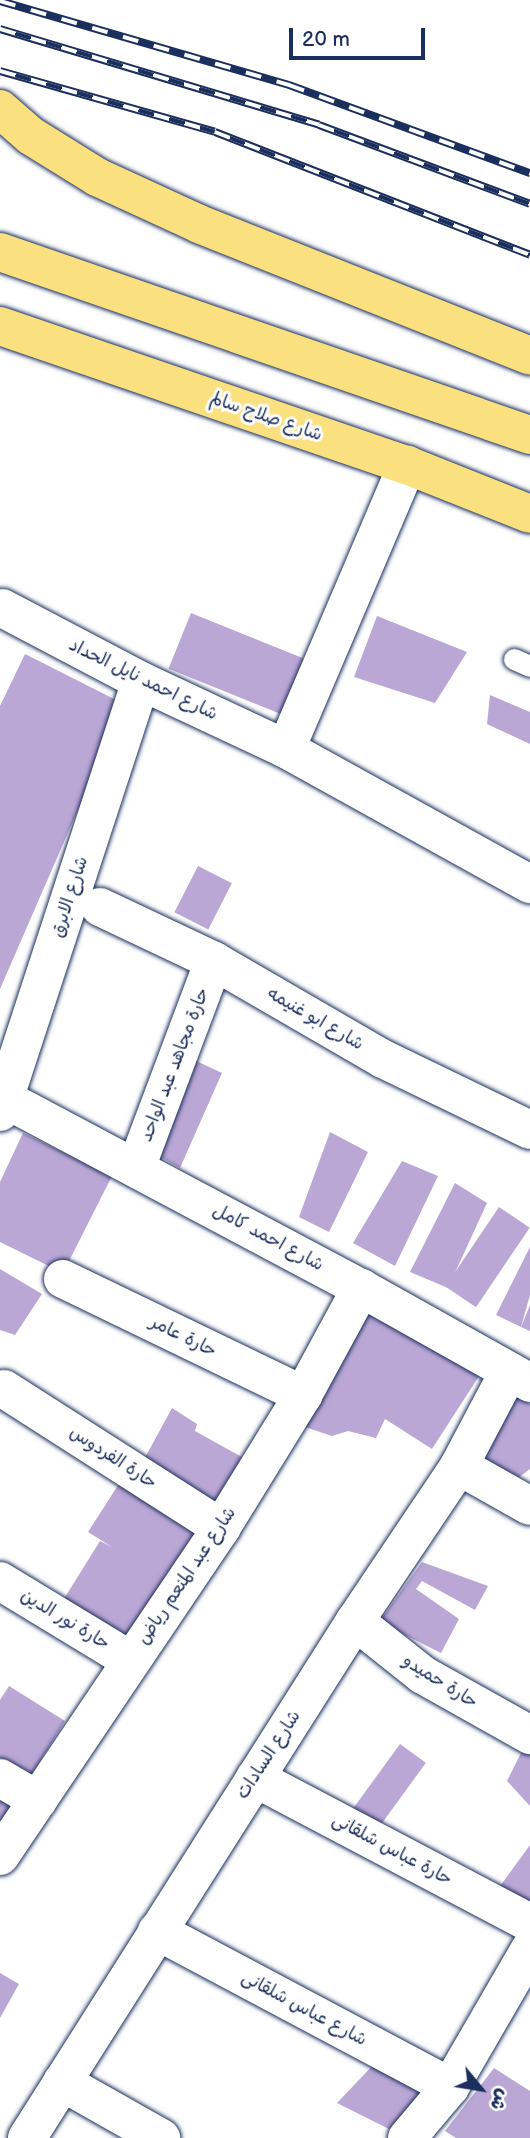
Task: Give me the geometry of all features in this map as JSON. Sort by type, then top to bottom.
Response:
[{"type":"highway","points":[[0,109],[32,136],[97,177],[199,224],[530,356]]},
{"type":"highway","points":[[0,251],[530,435]]},
{"type":"highway","name":"شارع صلاح سالم","points":[[0,326],[407,465],[530,514]]},
{"type":"street","points":[[286,749],[407,465]]},
{"type":"street","name":"شارع احمد نايل الحداد","points":[[2,608],[141,681],[286,749],[530,884]]},
{"type":"street","name":"شارع الابرق","points":[[2,1105],[141,681]]},
{"type":"street","name":"شارع ابو غنيمه","points":[[100,907],[214,961],[383,1059],[530,1130]]},
{"type":"street","name":"حارة مجاهد عبد الواحد","points":[[136,1168],[214,961]]},
{"type":"street","name":"شارع احمد كامل","points":[[2,1105],[136,1168],[361,1287],[519,1377]]},
{"type":"street","name":"حارة عامر","points":[[63,1279],[303,1395]]},
{"type":"street","name":"شارع عبد المنعم رياض","points":[[0,1856],[221,1528],[303,1395],[361,1287]]},
{"type":"street","name":"شارع السادات","points":[[27,2138],[355,1621],[519,1377]]},
{"type":"street","name":"حارة الفردوس","points":[[4,1389],[221,1528]]},
{"type":"street","points":[[459,1466],[530,1506]]},
{"type":"street","name":"حارة نور الدين","points":[[0,1581],[131,1660]]},
{"type":"street","name":"حارة حميدو","points":[[355,1621],[423,1675],[530,1735]]},
{"type":"street","points":[[0,1778],[38,1800]]},
{"type":"street","name":"حارة عباس شلقانى","points":[[255,1778],[530,1923]]},
{"type":"street","name":"شارع عباس شلقانى","points":[[158,1931],[450,2087]]},
{"type":"street","points":[[415,2135],[450,2087],[526,1964]]},
{"type":"street","points":[[62,2082],[161,2138]]},
{"type":"building","points":[[191,613],[305,659],[283,715],[169,669]]},
{"type":"building","points":[[377,616],[467,652],[435,703],[354,677]]},
{"type":"building","points":[[25,654],[124,704],[0,989],[0,706]]},
{"type":"building","points":[[490,695],[530,712],[530,744],[487,724]]},
{"type":"building","points":[[198,866],[232,883],[208,930],[174,912]]},
{"type":"building","points":[[188,1057],[222,1073],[180,1168],[152,1152]]},
{"type":"building","points":[[330,1132],[368,1152],[329,1232],[299,1217]]},
{"type":"building","points":[[23,1133],[112,1176],[63,1273],[0,1242],[0,1182]]},
{"type":"building","points":[[402,1161],[438,1176],[395,1266],[353,1243]]},
{"type":"building","points":[[455,1183],[487,1203],[448,1288],[410,1272]]},
{"type":"building","points":[[499,1207],[530,1228],[476,1307],[445,1287]]},
{"type":"building","points":[[530,1247],[530,1295],[521,1327],[496,1315]]},
{"type":"building","points":[[0,1269],[42,1294],[15,1335],[0,1330]]},
{"type":"building","points":[[365,1302],[481,1373],[432,1449],[385,1419],[376,1438],[348,1431],[332,1436],[305,1427]]},
{"type":"building","points":[[530,1305],[530,1331],[521,1327]]},
{"type":"building","points":[[517,1397],[530,1404],[530,1469],[515,1480],[483,1457]]},
{"type":"building","points":[[172,1408],[197,1424],[195,1431],[249,1461],[220,1510],[141,1465]]},
{"type":"building","points":[[124,1476],[202,1524],[129,1644],[62,1602],[100,1541],[112,1547],[88,1532]]},
{"type":"building","points":[[422,1562],[488,1586],[475,1610],[422,1581],[416,1589],[459,1619],[441,1653],[379,1622]]},
{"type":"building","points":[[9,1686],[65,1721],[30,1777],[0,1758],[0,1700]]},
{"type":"building","points":[[526,1743],[530,1745],[530,1806],[507,1781]]},
{"type":"building","points":[[400,1744],[426,1763],[376,1832],[350,1813]]},
{"type":"building","points":[[0,1791],[16,1801],[0,1825]]},
{"type":"building","points":[[530,1845],[530,1908],[498,1889]]},
{"type":"building","points":[[0,1973],[19,1984],[0,2018]]},
{"type":"building","points":[[375,2063],[422,2090],[397,2133],[337,2103]]},
{"type":"building","points":[[494,2068],[530,2091],[530,2138],[456,2138],[445,2131]]},
{"type":"railway","points":[[0,1],[289,85],[530,173]]},
{"type":"railway","points":[[0,29],[319,125],[530,204]]},
{"type":"railway","points":[[0,71],[215,132],[530,255]]}]
